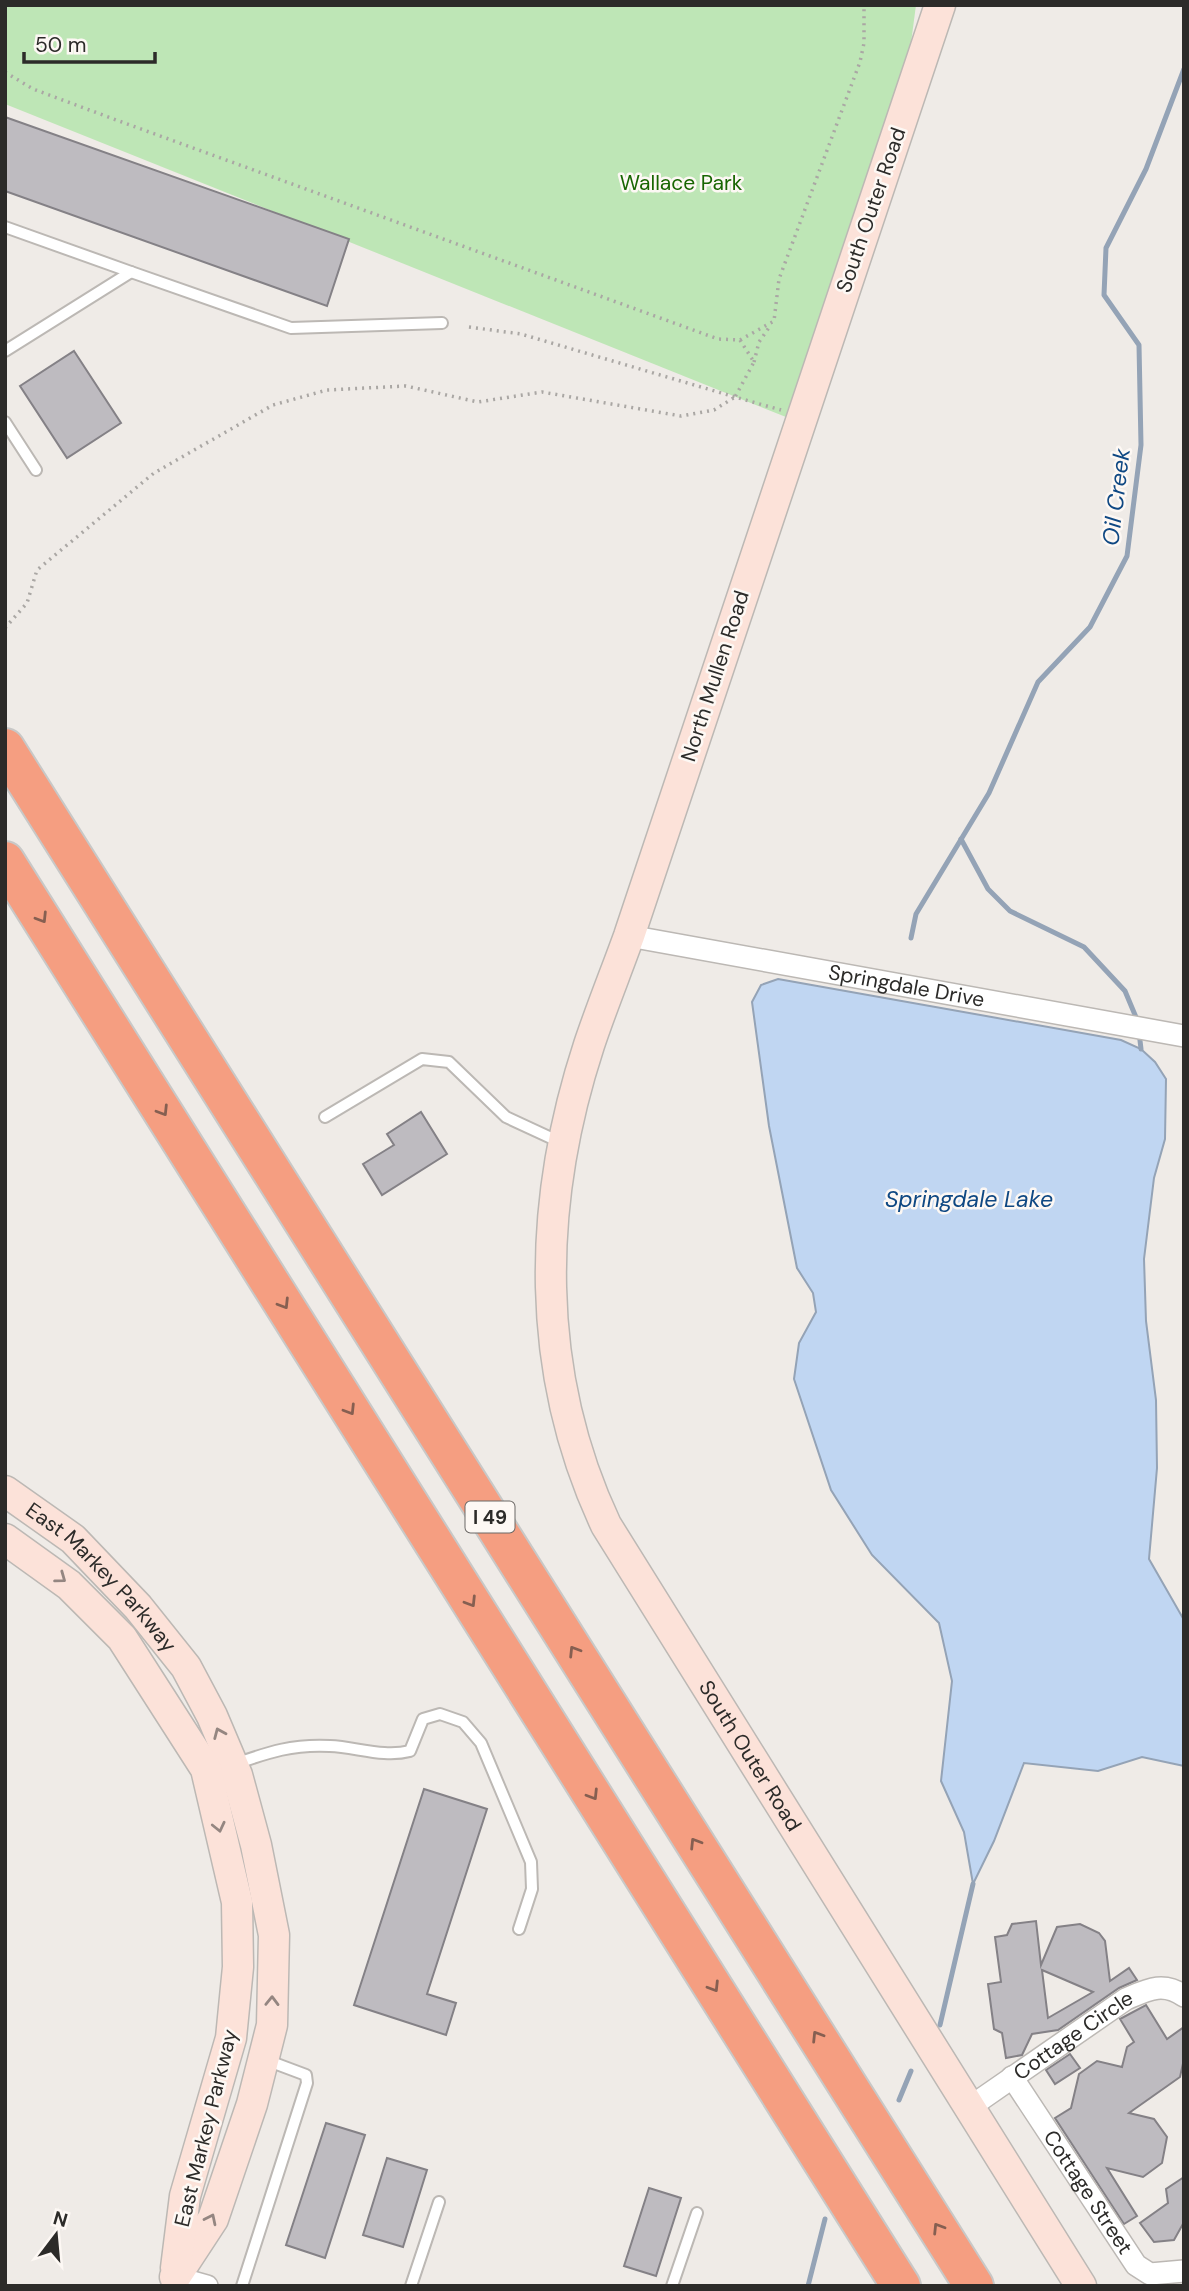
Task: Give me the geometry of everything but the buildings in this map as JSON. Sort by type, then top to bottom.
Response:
[{"type":"highway","name":"I 49","points":[[5,748],[975,2286]]},
{"type":"highway","points":[[5,861],[901,2286]]},
{"type":"street","name":"South Outer Road","points":[[802,416],[940,5]]},
{"type":"street","name":"North Mullen Road","points":[[565,1144],[588,1047],[629,936],[802,416]]},
{"type":"street","name":"Springdale Drive","points":[[629,936],[1179,1035]]},
{"type":"street","name":"South Outer Road","points":[[565,1144],[557,1183],[549,1261],[555,1361],[578,1458],[596,1504],[606,1525],[1081,2286]]},
{"type":"street","name":"East Markey Parkway","points":[[5,1491],[73,1539],[138,1606],[186,1667],[212,1716],[233,1765],[256,1844],[274,1935],[272,2025],[252,2104],[213,2219],[174,2281]]},
{"type":"street","name":"East Markey Parkway","points":[[5,1539],[69,1585],[122,1638],[206,1769],[237,1902],[238,1967],[231,2038],[185,2196],[174,2281]]},
{"type":"street","name":"Cottage Circle","points":[[970,2107],[1126,1999],[1153,1987],[1174,1989],[1184,1996]]},
{"type":"street","name":"Cottage Street","points":[[1012,2077],[1136,2265],[1150,2274],[1184,2271]]},
{"type":"street","points":[[174,2281],[207,2286]]},
{"type":"lane","points":[[5,227],[291,328],[442,323]]},
{"type":"lane","points":[[5,351],[131,272]]},
{"type":"lane","points":[[5,422],[36,470]]},
{"type":"lane","points":[[326,1118],[422,1059],[449,1062],[506,1116],[565,1144]]},
{"type":"lane","points":[[233,1765],[288,1746],[331,1746],[397,1755],[410,1751],[423,1719],[440,1714],[463,1722],[481,1743],[531,1862],[532,1889],[519,1929]]},
{"type":"lane","points":[[242,2286],[307,2082],[306,2076],[264,2059]]},
{"type":"lane","points":[[411,2286],[439,2202]]},
{"type":"lane","points":[[672,2286],[697,2213]]},
{"type":"path","points":[[5,628],[27,603],[37,570],[154,473],[273,405],[327,390],[406,386],[478,402],[542,392],[681,416],[714,410],[735,397],[754,362],[759,342],[774,321],[779,279],[860,62],[864,5]]},
{"type":"path","points":[[5,72],[46,94],[718,339],[740,340],[774,321]]},
{"type":"path","points":[[469,327],[521,334],[802,416]]},
{"type":"path","points":[[740,340],[754,362]]},
{"type":"green space","name":"Wallace Park","points":[[5,5],[916,5],[909,58],[791,419],[5,104]]},
{"type":"water","name":"Springdale Lake","points":[[778,979],[1121,1040],[1141,1049],[1155,1062],[1166,1079],[1165,1139],[1154,1178],[1144,1259],[1146,1321],[1156,1400],[1157,1468],[1149,1559],[1184,1620],[1184,1766],[1142,1757],[1098,1771],[1024,1763],[994,1841],[973,1884],[964,1832],[941,1781],[952,1681],[939,1623],[872,1555],[831,1490],[794,1379],[799,1343],[816,1312],[813,1293],[797,1268],[769,1126],[752,1002],[761,985]]},
{"type":"waterway","name":"Oil Creek","points":[[911,938],[916,914],[989,793],[1038,682],[1090,627],[1127,556],[1141,445],[1139,345],[1104,295],[1106,248],[1146,169],[1184,69]]},
{"type":"waterway","points":[[961,839],[988,889],[1010,911],[1084,947],[1125,991],[1138,1022]]},
{"type":"waterway","points":[[1139,1032],[1141,1049]]},
{"type":"waterway","points":[[940,2025],[973,1884]]},
{"type":"waterway","points":[[899,2100],[911,2071]]},
{"type":"waterway","points":[[808,2286],[825,2219]]}]
